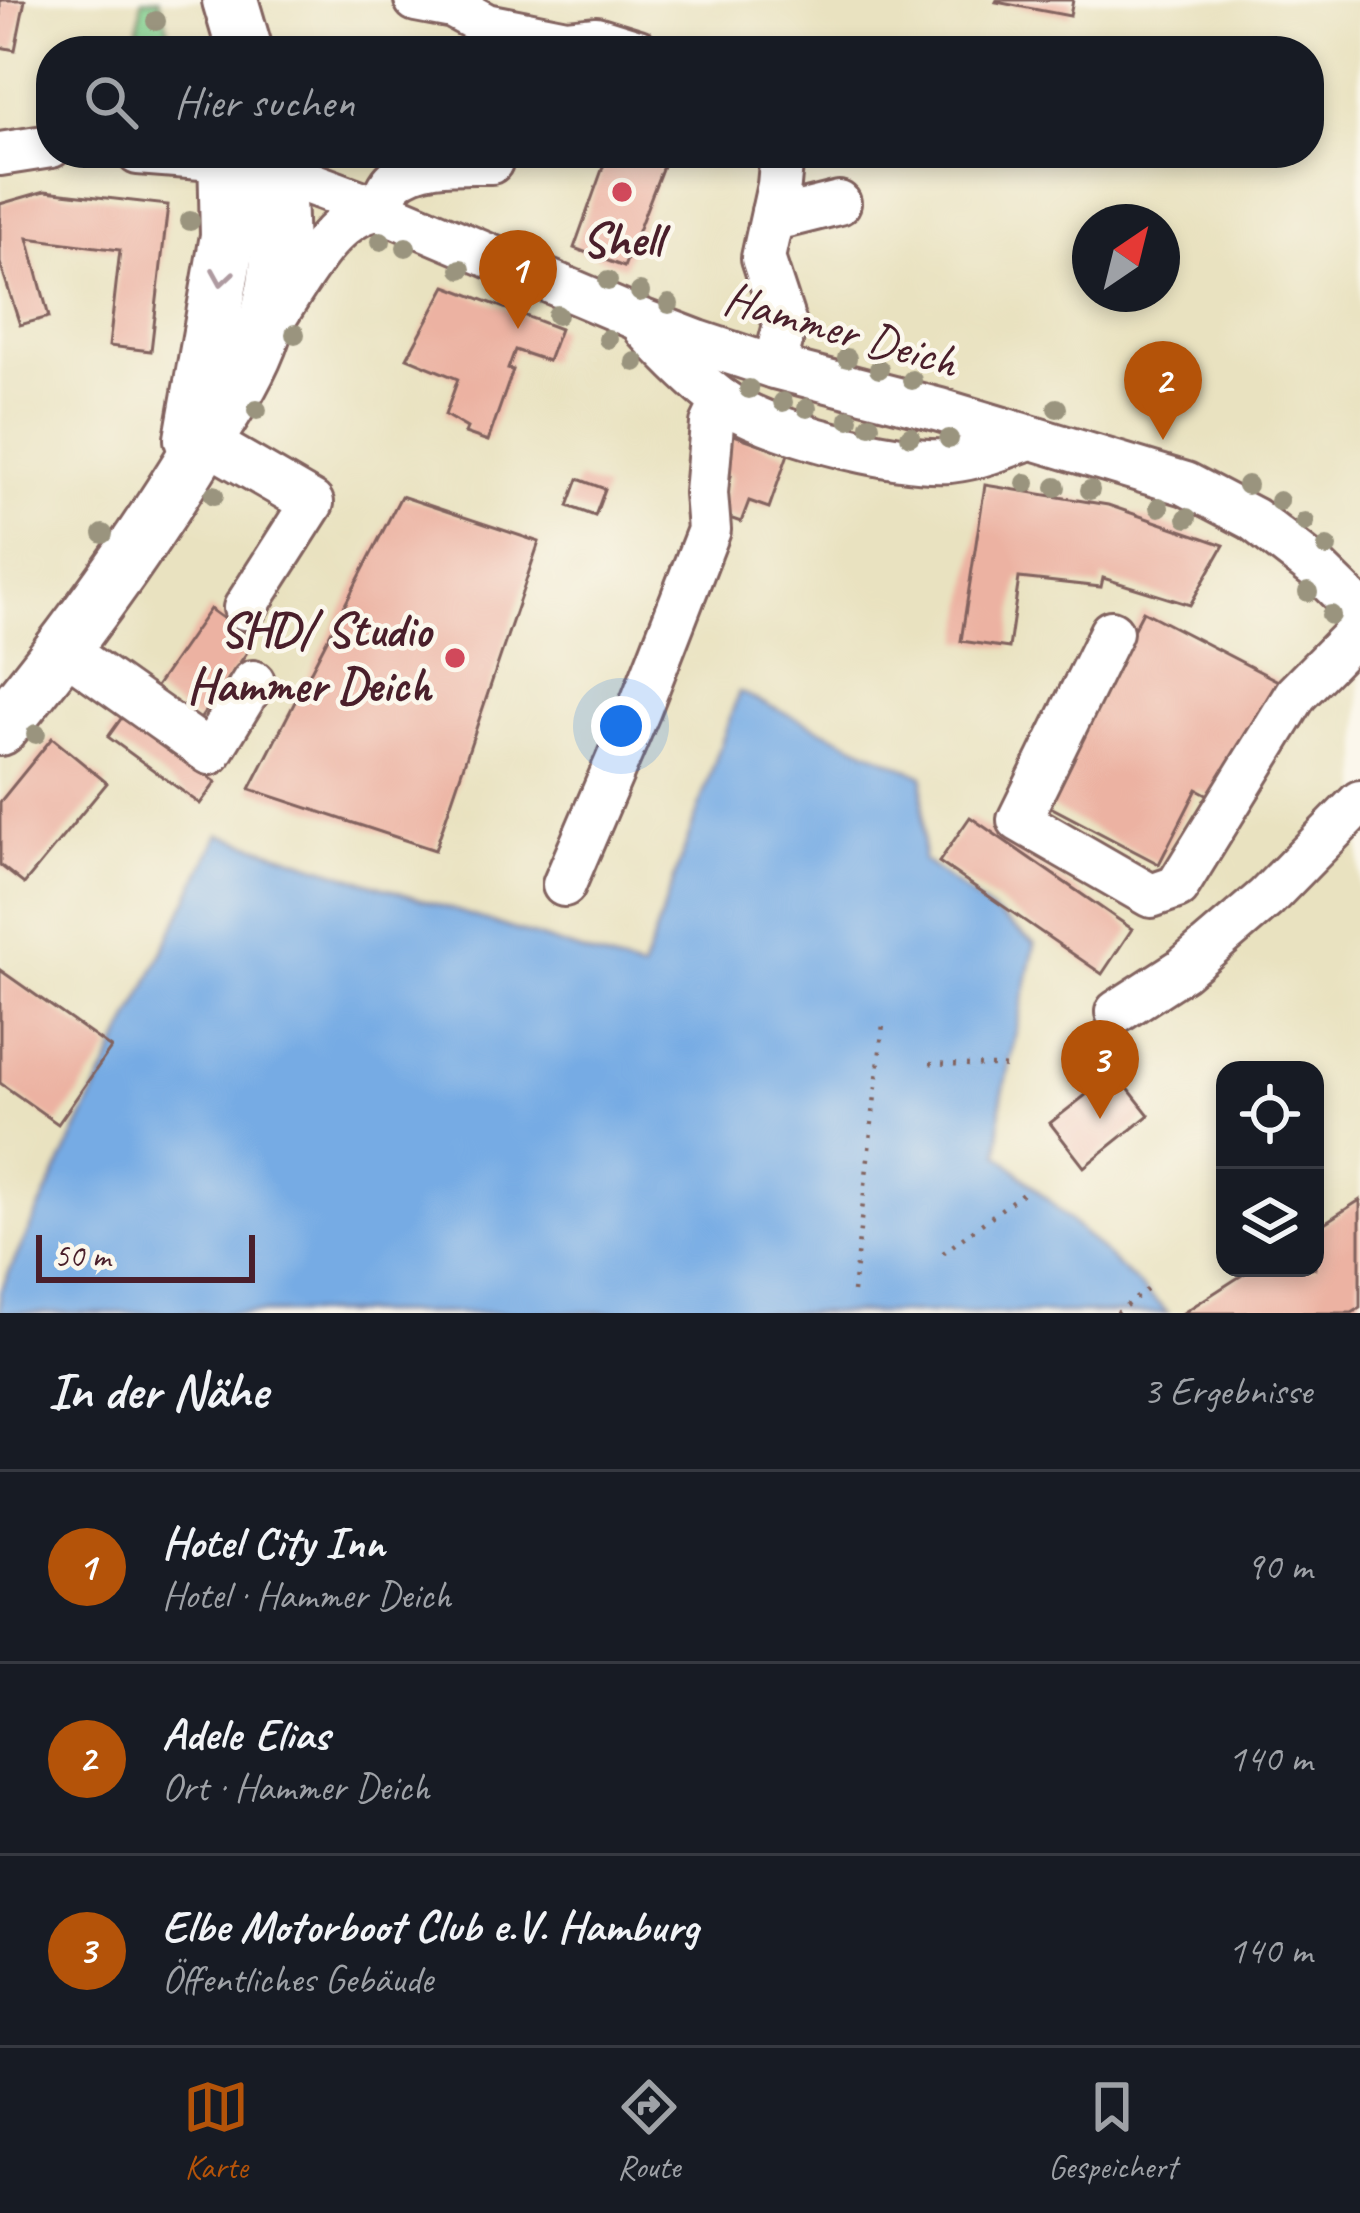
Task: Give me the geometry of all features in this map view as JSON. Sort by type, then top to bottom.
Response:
[{"type":"main road","points":[[194,0],[202,36]]},
{"type":"main road","points":[[230,0],[241,36]]},
{"type":"main road","points":[[195,456],[228,236],[247,168]]},
{"type":"main road","points":[[0,728],[128,562],[261,339],[276,276],[279,236],[253,168]]},
{"type":"street","points":[[416,0],[453,7],[487,25],[542,36]]},
{"type":"street","points":[[0,154],[36,148]]},
{"type":"street","name":"Hammer Deich","points":[[272,168],[638,319],[774,367],[940,410],[1186,484],[1253,519],[1316,568],[1360,611]]},
{"type":"street","points":[[261,339],[342,225],[379,209],[392,182],[421,168]]},
{"type":"street","points":[[773,212],[787,216],[804,172]]},
{"type":"street","points":[[774,367],[785,325],[763,258],[773,212],[804,172]]},
{"type":"street","points":[[638,319],[677,362],[723,401],[787,428],[878,456],[949,461],[982,456],[1029,438]]},
{"type":"street","points":[[564,885],[710,530],[706,493],[712,424],[723,401]]},
{"type":"street","points":[[195,456],[312,503],[245,608]]},
{"type":"street","points":[[1111,632],[1019,820],[1151,896],[1177,887],[1296,694],[1360,628]]},
{"type":"street","points":[[63,649],[210,753],[253,682]]},
{"type":"street","points":[[1117,1012],[1181,970],[1232,927],[1360,802]]},
{"type":"path","points":[[853,1292],[883,1024]]},
{"type":"path","points":[[931,1063],[1011,1067]]},
{"type":"path","points":[[943,1253],[1028,1189]]},
{"type":"path","points":[[1116,1313],[1147,1290]]},
{"type":"green space","points":[[142,0],[159,0],[170,36],[137,36]]},
{"type":"water","points":[[739,692],[923,776],[923,860],[1035,944],[1001,1102],[999,1154],[1168,1313],[0,1313],[0,1291],[219,834],[642,971]]},
{"type":"building","points":[[0,0],[25,0],[15,50],[0,47]]},
{"type":"building","points":[[997,0],[1073,0],[1070,16]]},
{"type":"building","points":[[603,168],[662,168],[624,267],[574,248]]},
{"type":"building","points":[[45,191],[168,205],[151,351],[109,346],[120,250],[28,238],[49,317],[20,325],[0,263],[0,204]]},
{"type":"building","points":[[446,286],[560,329],[548,361],[515,350],[508,369],[513,370],[488,441],[465,433],[467,428],[445,415],[458,379],[407,358]]},
{"type":"building","points":[[734,435],[788,454],[769,508],[749,501],[741,522],[718,514],[731,476],[721,472]]},
{"type":"building","points":[[578,479],[605,489],[595,516],[568,506]]},
{"type":"building","points":[[985,485],[1108,505],[1224,545],[1190,605],[1103,578],[1101,587],[1019,578],[1009,648],[961,641]]},
{"type":"building","points":[[401,496],[539,542],[435,850],[250,789]]},
{"type":"building","points":[[210,609],[255,641],[198,722],[153,691]]},
{"type":"building","points":[[1143,611],[1278,681],[1216,799],[1197,789],[1159,864],[1043,803]]},
{"type":"building","points":[[123,716],[216,782],[200,804],[108,737]]},
{"type":"building","points":[[52,738],[107,783],[24,884],[0,865],[0,802]]},
{"type":"building","points":[[970,817],[1132,929],[1102,974],[939,862]]},
{"type":"building","points":[[0,970],[111,1048],[58,1124],[0,1083]]},
{"type":"building","points":[[1115,1072],[1149,1115],[1084,1167],[1050,1123]]},
{"type":"building","points":[[1360,1200],[1360,1308],[1352,1313],[1183,1313],[1239,1277],[1324,1277],[1324,1223]]},
{"type":"place","name":"Shell","points":[[622,192]]},
{"type":"place","name":"Hotel City Inn","points":[[518,329]]},
{"type":"place","name":"Adele Elias","points":[[1163,440]]},
{"type":"place","name":"SHD/ Studio Hammer Deich","points":[[455,658]]},
{"type":"place","name":"Elbe Motorboot Club e.V. Hamburg","points":[[1100,1119]]}]
